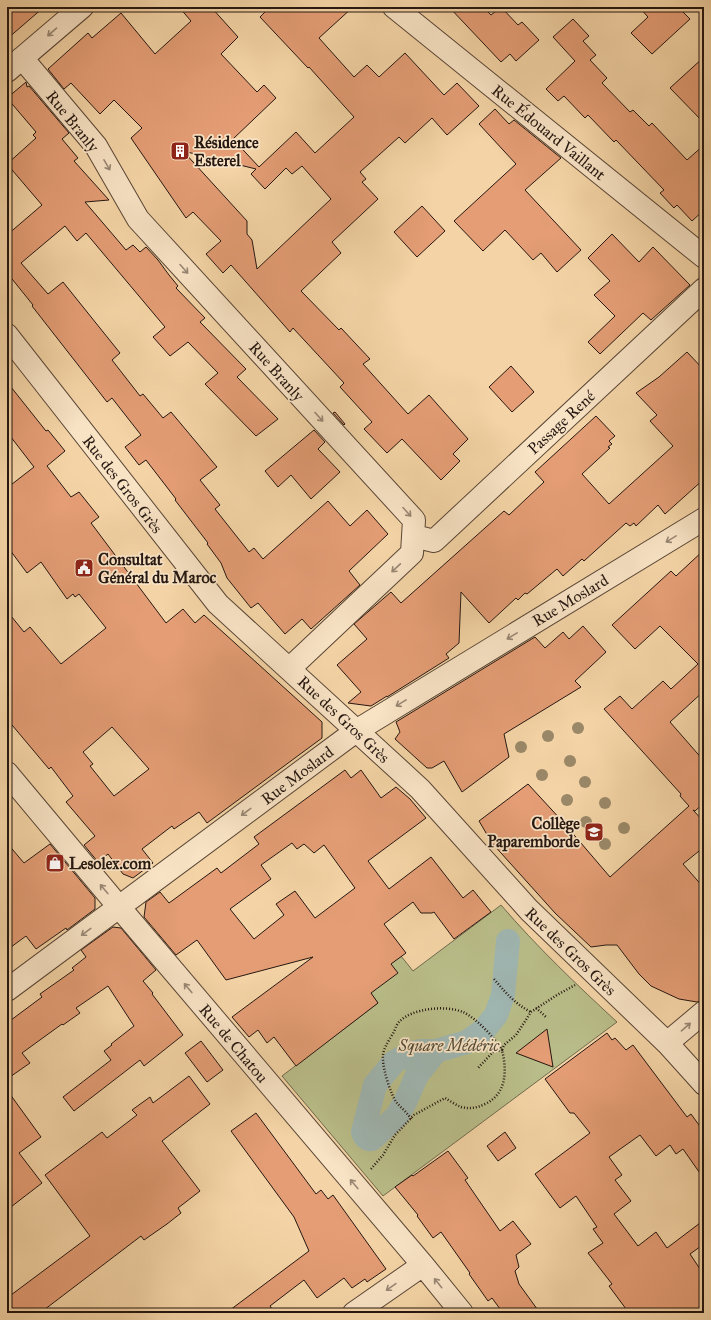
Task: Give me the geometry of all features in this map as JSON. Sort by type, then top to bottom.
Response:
[{"type":"street","points":[[14,65],[82,7]]},
{"type":"street","name":"Rue Édouard Vaillant","points":[[394,7],[704,257]]},
{"type":"street","name":"Rue Branly","points":[[14,65],[96,146],[138,219],[414,520],[412,553],[289,668]]},
{"type":"street","name":"Passage René","points":[[414,536],[434,542],[704,289]]},
{"type":"street","name":"Rue des Gros Grès","points":[[7,335],[218,604],[420,790],[529,910],[667,1043],[704,1084]]},
{"type":"street","name":"Rue Moslard","points":[[7,990],[356,731],[704,519]]},
{"type":"street","name":"Rue de Chatou","points":[[7,772],[462,1313]]},
{"type":"street","points":[[667,1043],[704,1012]]},
{"type":"street","points":[[354,1313],[423,1265]]},
{"type":"path","points":[[502,1050],[504,1045],[516,1035],[530,1012],[557,995],[595,975]]},
{"type":"path","points":[[494,979],[508,996],[522,1008],[530,1012]]},
{"type":"path","points":[[536,1008],[546,1017]]},
{"type":"path","points":[[354,1184],[366,1174],[383,1155],[395,1135],[411,1119],[414,1115],[438,1100],[445,1098],[461,1107],[473,1109],[491,1101],[498,1094],[505,1075],[505,1062],[502,1050],[491,1035],[463,1012],[426,1009],[410,1013],[399,1022],[384,1049],[382,1061],[391,1094],[411,1119]]},
{"type":"path","points":[[478,1068],[493,1052],[502,1050]]},
{"type":"green space","name":"Square Médéric","points":[[501,905],[529,936],[617,1022],[383,1196],[282,1076],[378,1003],[364,984],[401,956],[413,971]]},
{"type":"building","points":[[7,7],[44,7],[7,39]]},
{"type":"building","points":[[179,7],[211,7],[238,37],[221,54],[257,92],[264,85],[276,98],[233,139],[259,167],[296,132],[315,153],[354,117],[309,67],[308,68],[260,17],[270,7],[353,7],[319,38],[354,77],[367,65],[379,77],[405,53],[444,95],[457,83],[479,106],[447,135],[432,118],[405,143],[399,137],[360,172],[366,179],[362,182],[378,199],[332,242],[341,253],[301,291],[339,330],[341,328],[370,359],[363,364],[408,414],[429,395],[468,439],[453,454],[460,461],[441,480],[402,439],[387,453],[364,429],[372,422],[340,387],[344,383],[293,328],[290,332],[231,265],[223,273],[206,254],[221,241],[193,212],[186,218],[131,138],[142,128],[114,100],[100,114],[71,83],[64,89],[48,69],[88,33],[92,38],[121,13],[155,54],[191,21]],"holes":[[[183,151],[256,169],[251,174],[265,189],[286,168],[292,174],[302,166],[331,199],[257,269],[252,240],[247,234],[247,221]]]},
{"type":"building","points":[[449,7],[483,7],[491,15],[501,7],[518,25],[522,22],[539,40],[516,61],[510,54],[501,62]]},
{"type":"building","points":[[639,7],[678,7],[690,19],[652,54],[631,33],[648,17]]},
{"type":"building","points":[[573,19],[589,36],[583,41],[596,55],[590,60],[607,78],[602,83],[630,112],[633,110],[649,126],[652,123],[687,160],[704,145],[704,210],[692,221],[677,205],[674,208],[660,193],[664,190],[616,140],[614,142],[588,115],[585,118],[564,96],[558,101],[546,89],[575,61],[553,37]]},
{"type":"building","points":[[704,57],[704,123],[670,88]]},
{"type":"building","points":[[26,82],[27,87],[29,86],[69,133],[62,139],[78,158],[74,161],[109,200],[85,202],[126,250],[133,245],[140,252],[146,247],[158,260],[178,286],[176,288],[205,318],[200,322],[246,369],[237,377],[278,419],[256,436],[205,384],[218,373],[188,342],[170,356],[153,337],[165,327],[86,233],[77,241],[65,226],[21,263],[48,294],[63,282],[120,353],[112,360],[140,396],[143,394],[163,418],[171,412],[217,467],[200,480],[220,505],[215,509],[249,552],[254,548],[263,559],[328,501],[350,526],[367,510],[388,534],[349,571],[360,585],[311,629],[302,619],[285,634],[258,603],[251,608],[227,578],[221,563],[207,544],[208,543],[146,460],[139,465],[125,447],[141,435],[112,398],[107,402],[32,306],[33,305],[8,274],[7,275],[7,235],[42,205],[7,164],[36,138],[33,135],[36,132],[7,98]]},
{"type":"building","points":[[495,109],[509,124],[514,120],[561,158],[525,190],[581,250],[557,272],[541,253],[533,260],[505,230],[483,251],[454,221],[516,164],[479,124]]},
{"type":"building","points":[[422,206],[445,231],[417,257],[394,232]]},
{"type":"building","points":[[612,234],[639,262],[653,247],[690,285],[651,320],[643,313],[600,354],[588,342],[615,316],[594,295],[610,281],[588,258]]},
{"type":"building","points":[[687,352],[704,370],[704,479],[665,514],[658,505],[636,526],[634,523],[630,526],[626,523],[584,561],[582,559],[563,576],[557,569],[527,594],[525,593],[518,600],[516,598],[489,623],[461,592],[459,643],[446,654],[449,658],[371,706],[348,703],[361,692],[337,665],[367,639],[354,624],[391,592],[401,603],[504,511],[509,515],[544,482],[535,472],[596,416],[615,436],[609,441],[612,444],[608,447],[610,448],[582,474],[609,504],[673,446],[650,421],[657,415],[636,393],[659,377]]},
{"type":"building","points":[[511,366],[534,392],[512,412],[489,387]]},
{"type":"building","points":[[7,382],[46,431],[48,430],[65,451],[47,466],[71,497],[79,492],[99,517],[91,523],[166,623],[183,609],[195,623],[204,615],[322,722],[322,738],[207,823],[199,812],[174,829],[172,826],[142,849],[153,863],[133,878],[123,874],[108,854],[98,862],[84,845],[95,836],[66,802],[73,796],[51,767],[49,769],[7,719],[7,611],[24,632],[30,627],[61,664],[106,628],[79,594],[75,597],[73,594],[67,599],[41,562],[27,573],[7,546],[7,488],[34,467],[7,432]],"holes":[[[112,727],[149,769],[114,796],[90,766],[93,764],[83,752]]]},
{"type":"building","points":[[335,412],[345,424],[344,425],[333,413]]},
{"type":"building","points":[[314,430],[325,442],[318,449],[340,472],[311,499],[291,475],[278,487],[265,471]]},
{"type":"building","points":[[704,550],[704,691],[670,722],[704,761],[704,803],[695,811],[693,810],[704,822],[704,847],[683,864],[704,888],[704,1000],[697,1002],[679,999],[651,986],[639,974],[617,945],[591,947],[555,913],[492,843],[479,821],[528,784],[610,877],[689,806],[680,796],[681,794],[604,709],[620,696],[632,709],[663,681],[671,689],[698,664],[660,626],[635,649],[612,625],[671,571],[676,576]]},
{"type":"building","points":[[583,626],[606,652],[575,681],[581,687],[504,734],[509,757],[462,792],[444,761],[432,768],[427,768],[395,739],[400,732],[396,722],[535,637],[545,648],[563,632],[569,639]]},
{"type":"building","points":[[345,770],[351,778],[361,770],[381,798],[396,787],[410,799],[426,818],[368,861],[389,889],[431,857],[463,898],[473,890],[491,912],[454,939],[434,912],[421,913],[413,902],[384,924],[406,953],[391,964],[398,973],[371,993],[378,1003],[296,1066],[274,1037],[267,1043],[258,1030],[249,1037],[232,1017],[313,957],[226,980],[197,940],[176,955],[144,917],[146,902],[160,892],[169,903],[217,868],[221,873],[259,844],[254,837]],"holes":[[[292,843],[297,849],[304,844],[314,853],[324,845],[355,888],[315,918],[295,891],[276,904],[284,915],[254,939],[230,909],[271,879],[261,865]]]},
{"type":"building","points":[[7,843],[24,863],[50,844],[95,898],[95,909],[67,930],[66,928],[36,949],[26,936],[7,950]]},
{"type":"building","points":[[113,927],[121,928],[156,970],[143,981],[183,1035],[144,1066],[140,1060],[74,1111],[63,1097],[111,1060],[104,1051],[134,1026],[108,986],[76,1008],[80,1013],[22,1053],[30,1063],[7,1079],[7,1023],[42,997],[40,994],[74,970],[72,968],[86,957],[81,950]]},
{"type":"building","points":[[547,1029],[553,1067],[516,1053]]},
{"type":"building","points":[[607,1033],[612,1040],[615,1038],[626,1050],[633,1045],[687,1117],[691,1114],[704,1132],[704,1179],[683,1149],[676,1154],[670,1145],[656,1156],[640,1135],[609,1157],[622,1175],[615,1180],[631,1201],[614,1214],[638,1246],[656,1232],[667,1248],[704,1220],[704,1244],[690,1254],[704,1275],[704,1313],[629,1313],[609,1286],[612,1284],[588,1253],[603,1243],[593,1229],[597,1227],[576,1196],[560,1208],[535,1174],[590,1133],[574,1113],[570,1113],[545,1079]]},
{"type":"building","points":[[201,1041],[223,1070],[207,1082],[185,1053]]},
{"type":"building","points":[[189,1076],[210,1104],[162,1141],[200,1191],[178,1208],[181,1213],[167,1224],[144,1240],[141,1236],[40,1313],[7,1313],[7,1298],[90,1236],[45,1175],[102,1132],[107,1138],[137,1115],[132,1110],[150,1097],[153,1103]]},
{"type":"building","points":[[7,1090],[41,1137],[19,1153],[42,1183],[7,1210]]},
{"type":"building","points":[[256,1113],[316,1194],[321,1190],[328,1199],[333,1195],[386,1269],[367,1282],[365,1279],[352,1288],[344,1278],[317,1298],[304,1280],[270,1306],[275,1313],[226,1313],[309,1251],[294,1217],[231,1131]]},
{"type":"building","points":[[505,1132],[516,1148],[498,1161],[487,1146]]},
{"type":"building","points":[[448,1151],[468,1178],[465,1180],[500,1231],[513,1221],[531,1244],[516,1255],[519,1267],[515,1271],[519,1284],[540,1313],[503,1313],[492,1298],[488,1301],[441,1232],[433,1238],[417,1216],[418,1215],[395,1187]]},
{"type":"waterway","points":[[436,1051],[421,1051],[409,1054],[394,1062],[375,1085],[363,1132],[366,1137],[372,1139],[397,1116],[417,1075],[436,1051],[467,1042],[484,1030],[496,1015],[503,995],[508,941]]},
{"type":"place","name":"Résidence Esterel","points":[[180,151]]},
{"type":"place","name":"Consultat Général du Maroc","points":[[84,568]]},
{"type":"place","name":"Collège Paparemborde","points":[[594,832]]},
{"type":"place","name":"Lesolex.com","points":[[55,863]]}]
